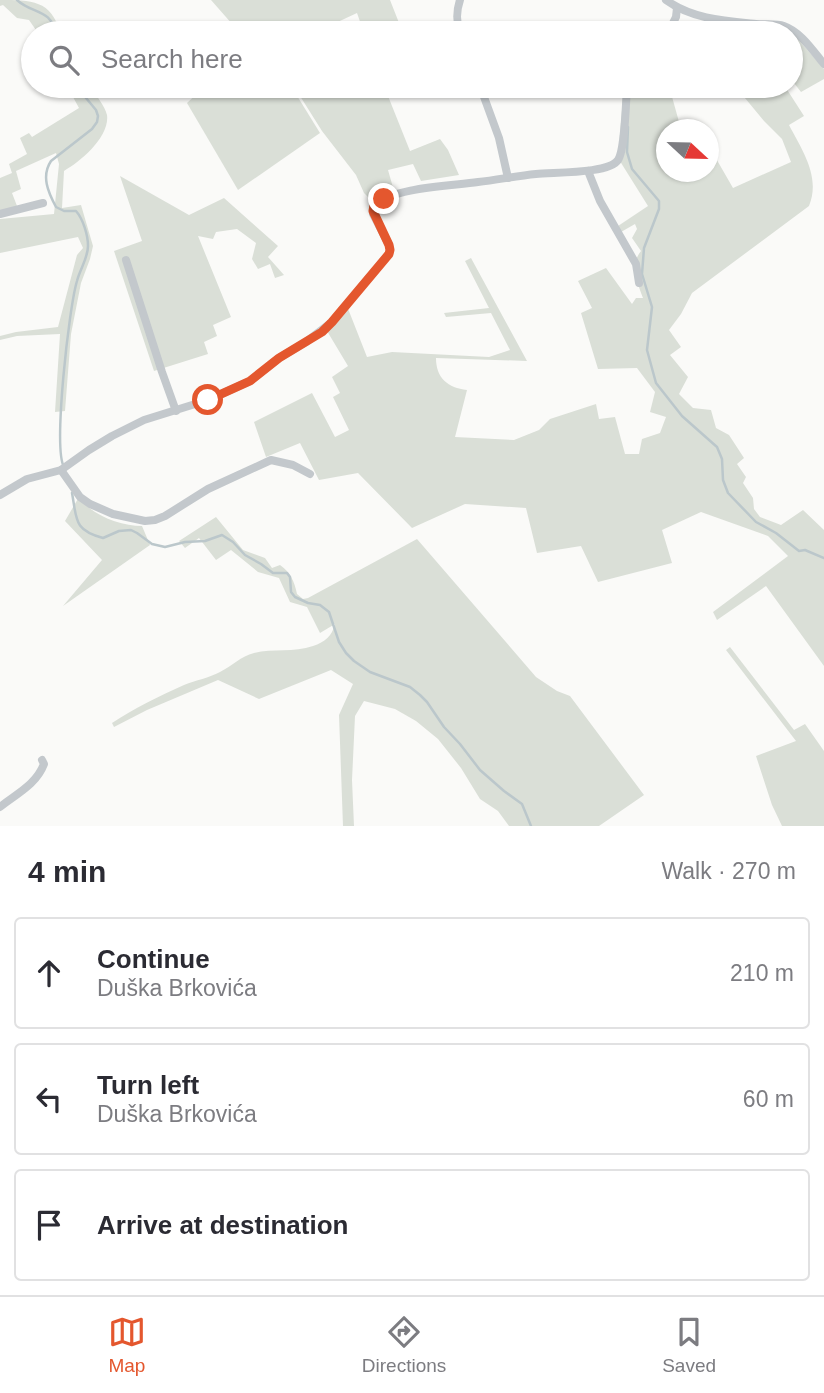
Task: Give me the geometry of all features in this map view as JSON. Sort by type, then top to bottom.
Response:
[{"type":"street","points":[[458,21],[460,0]]},
{"type":"street","points":[[666,0],[677,8],[703,17],[733,21]]},
{"type":"street","points":[[674,21],[677,8]]},
{"type":"street","points":[[803,39],[823,62]]},
{"type":"street","points":[[484,98],[499,138],[508,178]]},
{"type":"street","points":[[0,495],[27,479],[61,470],[112,436],[144,421],[250,381],[279,358],[314,337],[332,322],[390,250],[373,214],[376,203],[404,192],[537,174],[588,171],[605,168],[617,162],[620,157],[626,98]]},
{"type":"street","points":[[588,171],[600,201],[636,264],[639,283]]},
{"type":"street","points":[[0,214],[43,203]]},
{"type":"street","points":[[126,260],[176,411]]},
{"type":"street","points":[[61,470],[89,504],[113,514],[145,521],[165,516],[208,489],[271,460],[293,465],[310,474]]},
{"type":"street","points":[[0,807],[27,788],[40,774],[44,764],[42,760]]},
{"type":"shaded area","points":[[0,0],[39,4],[52,14],[56,21],[17,18],[3,5],[0,6]]},
{"type":"shaded area","points":[[211,0],[390,0],[398,21],[360,21],[357,13],[340,21],[229,21]]},
{"type":"shaded area","points":[[803,45],[824,69],[824,79],[803,91]]},
{"type":"shaded area","points":[[74,98],[98,98],[107,115],[107,123],[93,148],[64,171],[62,208],[81,205],[93,246],[81,283],[71,334],[65,411],[55,412],[60,334],[17,336],[0,340],[0,336],[58,327],[77,255],[83,248],[78,237],[0,253],[0,219],[54,214],[59,164],[56,153],[16,171],[21,189],[12,193],[17,206],[0,211],[0,178],[12,173],[9,164],[27,154],[20,138],[29,133],[32,137],[79,108]]},
{"type":"shaded area","points":[[192,98],[298,98],[320,133],[238,190],[187,103]]},
{"type":"shaded area","points":[[301,98],[389,98],[410,151],[440,139],[459,175],[421,181],[413,164],[388,170],[394,191],[368,197],[356,175],[322,131]]},
{"type":"shaded area","points":[[623,98],[672,98],[678,119],[656,119],[656,182],[719,182],[719,164],[733,188],[791,162],[782,139],[745,98],[792,98],[804,116],[789,125],[811,174],[813,185],[809,206],[692,293],[669,330],[681,347],[670,355],[688,377],[679,394],[693,408],[711,410],[716,428],[729,435],[744,458],[737,464],[746,477],[743,483],[753,498],[754,509],[760,517],[781,525],[803,510],[824,530],[824,666],[766,586],[717,620],[713,612],[788,556],[768,536],[701,512],[662,530],[672,563],[598,582],[581,546],[537,553],[526,508],[465,504],[412,528],[358,473],[319,480],[300,443],[266,457],[254,422],[312,393],[335,437],[349,430],[333,397],[340,393],[332,377],[348,366],[324,326],[345,301],[367,357],[392,352],[489,357],[510,350],[491,313],[446,317],[444,313],[489,308],[465,261],[471,258],[527,361],[436,358],[438,371],[444,381],[467,390],[455,437],[514,440],[539,430],[550,419],[596,404],[599,419],[615,417],[625,454],[639,454],[642,439],[660,433],[666,417],[650,412],[655,392],[637,368],[598,369],[581,313],[592,308],[578,281],[606,268],[632,304],[636,298],[643,298],[635,268],[641,251],[632,238],[637,229],[635,224],[621,232],[618,226],[648,206],[618,158]]},
{"type":"shaded area","points":[[120,176],[189,215],[224,198],[278,246],[268,257],[284,275],[275,278],[270,264],[258,269],[252,259],[256,243],[237,229],[216,232],[213,239],[198,236],[231,317],[213,325],[217,336],[204,342],[208,354],[154,371],[114,251],[142,241]]},
{"type":"shaded area","points":[[79,497],[98,514],[125,524],[142,526],[150,545],[63,606],[102,560],[65,521]]},
{"type":"shaded area","points":[[216,517],[243,550],[265,558],[272,568],[280,565],[284,568],[292,578],[297,594],[303,599],[417,539],[536,677],[570,696],[644,795],[599,826],[509,826],[498,811],[480,799],[461,768],[438,739],[416,721],[395,709],[364,701],[355,716],[352,780],[354,826],[343,826],[339,715],[353,684],[331,670],[259,699],[218,680],[114,727],[112,723],[138,707],[184,685],[216,674],[249,654],[306,648],[321,643],[332,632],[335,624],[320,633],[307,607],[290,602],[279,578],[258,572],[231,550],[216,560],[199,538],[185,548],[179,541]]},
{"type":"shaded area","points":[[730,647],[794,730],[805,724],[824,751],[824,826],[782,826],[756,756],[796,741],[726,650]]},
{"type":"waterway","points":[[17,0],[51,21]]},
{"type":"waterway","points":[[64,467],[60,434],[66,346],[78,277],[87,255],[88,242],[83,223],[76,211],[64,211],[56,207],[48,190],[46,172],[51,161],[92,129],[97,122],[96,110],[86,98]]},
{"type":"waterway","points":[[628,127],[627,152],[632,169],[659,201],[659,209],[644,248],[642,274],[652,307],[647,350],[656,383],[682,416],[717,447],[728,493],[756,522],[799,551],[805,550],[824,558]]},
{"type":"waterway","points":[[72,493],[78,522],[93,535],[103,538],[119,531],[131,530],[152,544],[165,547],[205,541],[222,535],[245,555],[273,573],[287,573],[290,577],[291,592],[295,597],[320,605],[329,612],[339,642],[346,653],[370,672],[410,687],[420,695],[480,770],[522,804],[531,826]]},
{"type":"route","points":[[208,400],[250,381],[279,358],[322,332],[332,322],[389,254],[389,245],[373,214],[374,205],[384,199]]}]
